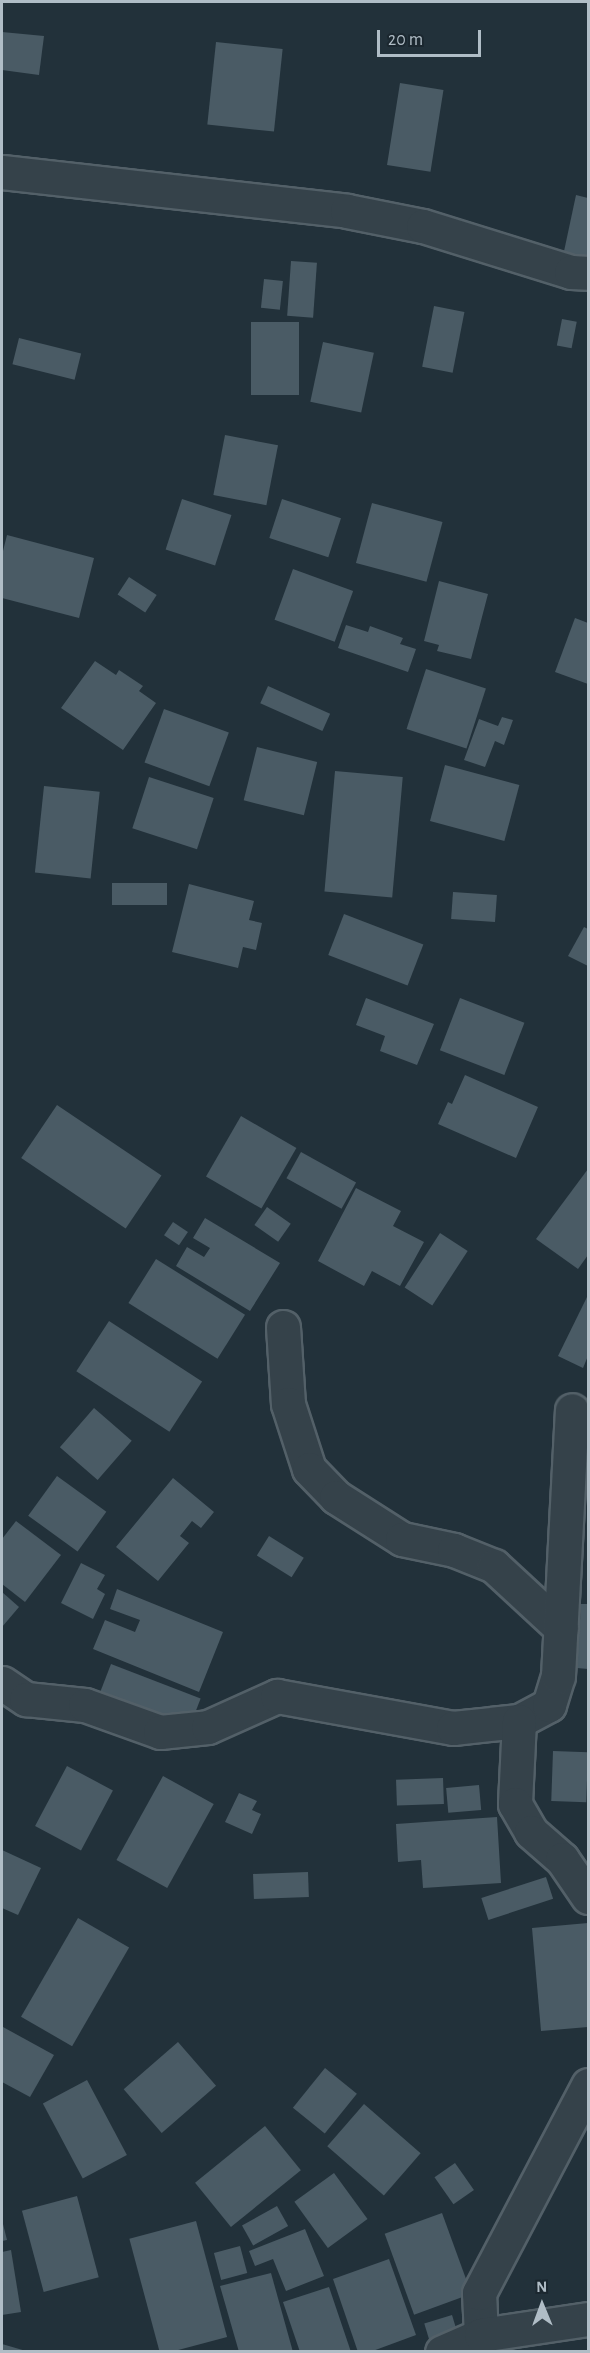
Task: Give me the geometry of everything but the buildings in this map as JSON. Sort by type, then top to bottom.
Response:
[{"type":"street","points":[[2,172],[347,211],[423,226],[571,272],[588,273]]},
{"type":"street","points":[[283,1327],[288,1404],[309,1469],[336,1497],[402,1539],[454,1550],[494,1566],[561,1628]]},
{"type":"street","points":[[2,1683],[26,1699],[85,1705],[160,1732],[208,1727],[277,1696],[453,1728],[519,1721],[549,1705],[558,1676],[572,1410]]},
{"type":"street","points":[[519,1721],[515,1804],[531,1832],[562,1859],[588,1898]]},
{"type":"street","points":[[481,2335],[479,2293],[588,2085]]},
{"type":"street","points":[[442,2352],[481,2335],[588,2319]]}]
